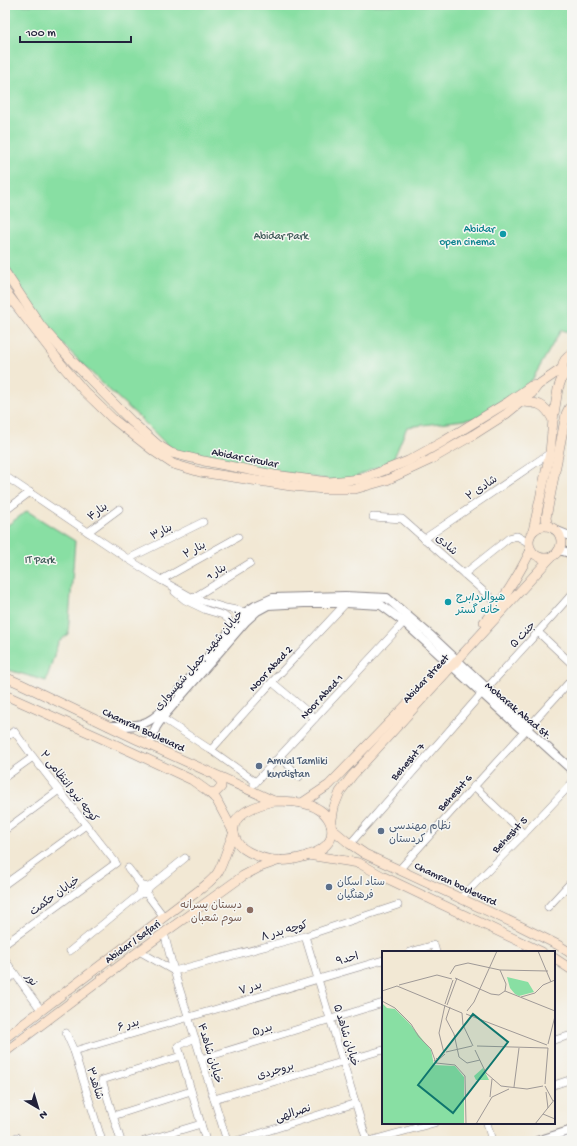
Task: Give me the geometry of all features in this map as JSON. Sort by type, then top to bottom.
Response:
[{"type":"main road","name":"Abidar Circular","points":[[5,272],[41,326],[73,362],[132,422],[158,445],[171,453],[274,475],[329,482],[362,479],[408,461],[508,402],[531,386],[538,385],[566,373]]},
{"type":"main road","name":"Abidar Circular","points":[[5,291],[62,365],[84,391],[113,419],[173,464],[200,472],[291,486],[324,489],[355,489],[387,480],[430,460],[472,436],[506,414],[532,393],[538,385]]},
{"type":"main road","points":[[572,354],[563,362],[566,373],[558,389],[550,453],[530,539],[530,546],[538,556],[543,558],[555,554],[561,542],[558,533],[552,528],[546,518],[566,414],[569,408],[572,407]]},
{"type":"main road","points":[[521,402],[541,405],[548,411],[553,420]]},
{"type":"main road","points":[[533,531],[543,526],[552,528]]},
{"type":"main road","name":"Abidar street","points":[[302,803],[329,785],[453,662],[499,605],[517,577],[530,546]]},
{"type":"main road","name":"Abidar street","points":[[332,827],[334,807],[340,792],[352,776],[453,662],[555,554]]},
{"type":"main road","name":"Chamran Boulevard","points":[[5,677],[216,776],[274,801]]},
{"type":"main road","points":[[5,695],[192,780],[216,799],[237,841],[245,850],[258,857],[280,860],[308,855],[321,848],[330,840],[332,827],[329,819],[320,810],[307,804],[291,801],[274,801],[258,805],[245,812],[236,821],[233,832]]},
{"type":"main road","points":[[209,792],[216,792],[221,787],[221,781],[216,776]]},
{"type":"main road","name":"Chamran boulevard","points":[[332,827],[350,844],[365,854],[538,935],[572,954]]},
{"type":"main road","name":"Abidar / Safari","points":[[5,1038],[202,888],[218,872],[233,832]]},
{"type":"main road","points":[[359,863],[357,860],[358,855],[361,853],[365,854]]},
{"type":"main road","points":[[308,855],[359,863],[382,876],[540,951]]},
{"type":"main road","name":"Abidar / Safari","points":[[5,1052],[243,876],[260,867],[280,860]]},
{"type":"main road","points":[[555,959],[572,970]]},
{"type":"street","name":"شادی ۲","points":[[424,539],[550,453]]},
{"type":"street","name":"خیابان شهید جمیل شهسواری","points":[[5,476],[128,559],[192,598],[246,612]]},
{"type":"street","points":[[5,511],[30,492]]},
{"type":"street","name":"بنار۴","points":[[88,532],[119,509]]},
{"type":"street","name":"شادی","points":[[373,518],[402,519],[499,605]]},
{"type":"street","name":"بنار۳","points":[[128,559],[203,522]]},
{"type":"street","points":[[552,528],[572,537]]},
{"type":"street","points":[[464,574],[510,538],[517,536],[530,546]]},
{"type":"street","name":"بنار ۲","points":[[161,580],[238,537]]},
{"type":"street","points":[[555,554],[563,551],[572,554]]},
{"type":"street","name":"بنار 1","points":[[192,598],[250,563]]},
{"type":"street","name":"خیابان شهید جمیل شهسواری","points":[[161,580],[185,600],[206,610],[223,615],[228,619],[233,628]]},
{"type":"street","name":"جنت ۵","points":[[484,691],[572,594]]},
{"type":"street","name":"خیابان شهید جمیل شهسواری","points":[[149,745],[160,717],[246,612],[273,598],[345,596],[388,598],[453,662]]},
{"type":"street","name":"خیابان شهید جمیل شهسواری","points":[[109,726],[132,726],[160,717],[246,621],[257,611],[268,606],[304,603],[381,605],[453,662]]},
{"type":"street","name":"Noor Abad 2","points":[[211,750],[346,603]]},
{"type":"street","name":"Noor Abad 1","points":[[211,750],[255,783],[404,622]]},
{"type":"street","points":[[538,632],[572,664]]},
{"type":"street","name":"Mobarak Abad St.","points":[[453,662],[520,728],[527,730],[570,765]]},
{"type":"street","name":"Behesht 6","points":[[399,870],[572,679]]},
{"type":"street","points":[[272,682],[315,718]]},
{"type":"street","name":"Behesht 7","points":[[350,844],[484,691]]},
{"type":"street","points":[[160,717],[211,750]]},
{"type":"street","name":"کوچه نیرو انتظامی ۲","points":[[5,738],[14,732],[116,863]]},
{"type":"street","points":[[280,756],[300,777]]},
{"type":"street","points":[[5,777],[33,757]]},
{"type":"street","name":"Behesht 5","points":[[460,899],[572,783]]},
{"type":"street","points":[[474,786],[524,834]]},
{"type":"street","points":[[5,830],[59,790]]},
{"type":"street","points":[[5,884],[86,825]]},
{"type":"street","points":[[70,951],[185,858]]},
{"type":"street","name":"خیابان حکمت","points":[[5,944],[116,863]]},
{"type":"street","points":[[128,868],[164,917]]},
{"type":"street","points":[[548,907],[572,881]]},
{"type":"street","name":"کوچه بدر ۸","points":[[174,971],[305,936],[398,906]]},
{"type":"street","name":"خیابان شاهد۴","points":[[164,933],[174,971],[227,1141]]},
{"type":"street","name":"خیابان شاهد ۵","points":[[305,936],[368,1141]]},
{"type":"street","points":[[416,951],[435,948]]},
{"type":"street","points":[[140,951],[174,971]]},
{"type":"street","name":"نور","points":[[5,960],[41,1010]]},
{"type":"street","name":"احد۹","points":[[318,978],[382,960]]},
{"type":"street","points":[[5,982],[15,974]]},
{"type":"street","name":"بدر ۷","points":[[188,1017],[318,978]]},
{"type":"street","name":"بدر۵","points":[[201,1059],[382,1003]]},
{"type":"street","name":"بدر ۶","points":[[74,1051],[188,1017]]},
{"type":"street","name":"شاهد۳","points":[[66,1033],[74,1051],[102,1141]]},
{"type":"street","points":[[555,1040],[572,1035]]},
{"type":"street","points":[[195,1038],[178,1046],[206,1141]]},
{"type":"street","name":"بروجردی","points":[[214,1099],[382,1050]]},
{"type":"street","points":[[121,1141],[102,1080],[181,1056]]},
{"type":"street","points":[[555,1085],[572,1079]]},
{"type":"street","points":[[113,1116],[191,1091]]},
{"type":"street","name":"نصرالهی","points":[[236,1141],[356,1103]]},
{"type":"street","points":[[144,1141],[201,1124]]},
{"type":"street","points":[[368,1141],[430,1124]]},
{"type":"street","points":[[486,1124],[492,1141]]},
{"type":"street","points":[[537,1141],[572,1130]]},
{"type":"street","points":[[566,1141],[572,1139]]},
{"type":"green space","name":"Abidar Park","points":[[5,5],[572,5],[572,333],[561,330],[532,380],[480,418],[407,427],[393,460],[344,482],[239,466],[172,450],[36,318],[5,261]]},
{"type":"green space","name":"IT Park","points":[[27,511],[75,541],[68,634],[58,643],[46,681],[5,669],[5,527]]},
{"type":"place","name":"Abidar open cinema","points":[[503,234]]},
{"type":"place","name":"هیوالرد/برج خانه گستر","points":[[448,602]]},
{"type":"place","name":"Amval Tamliki kurdistan","points":[[259,766]]},
{"type":"place","name":"نظام مهندسی کردستان","points":[[381,831]]},
{"type":"place","name":"ستاد اسکان فرهنگیان","points":[[329,887]]},
{"type":"place","name":"دبستان پسرانه سوم شعبان","points":[[250,910]]}]
